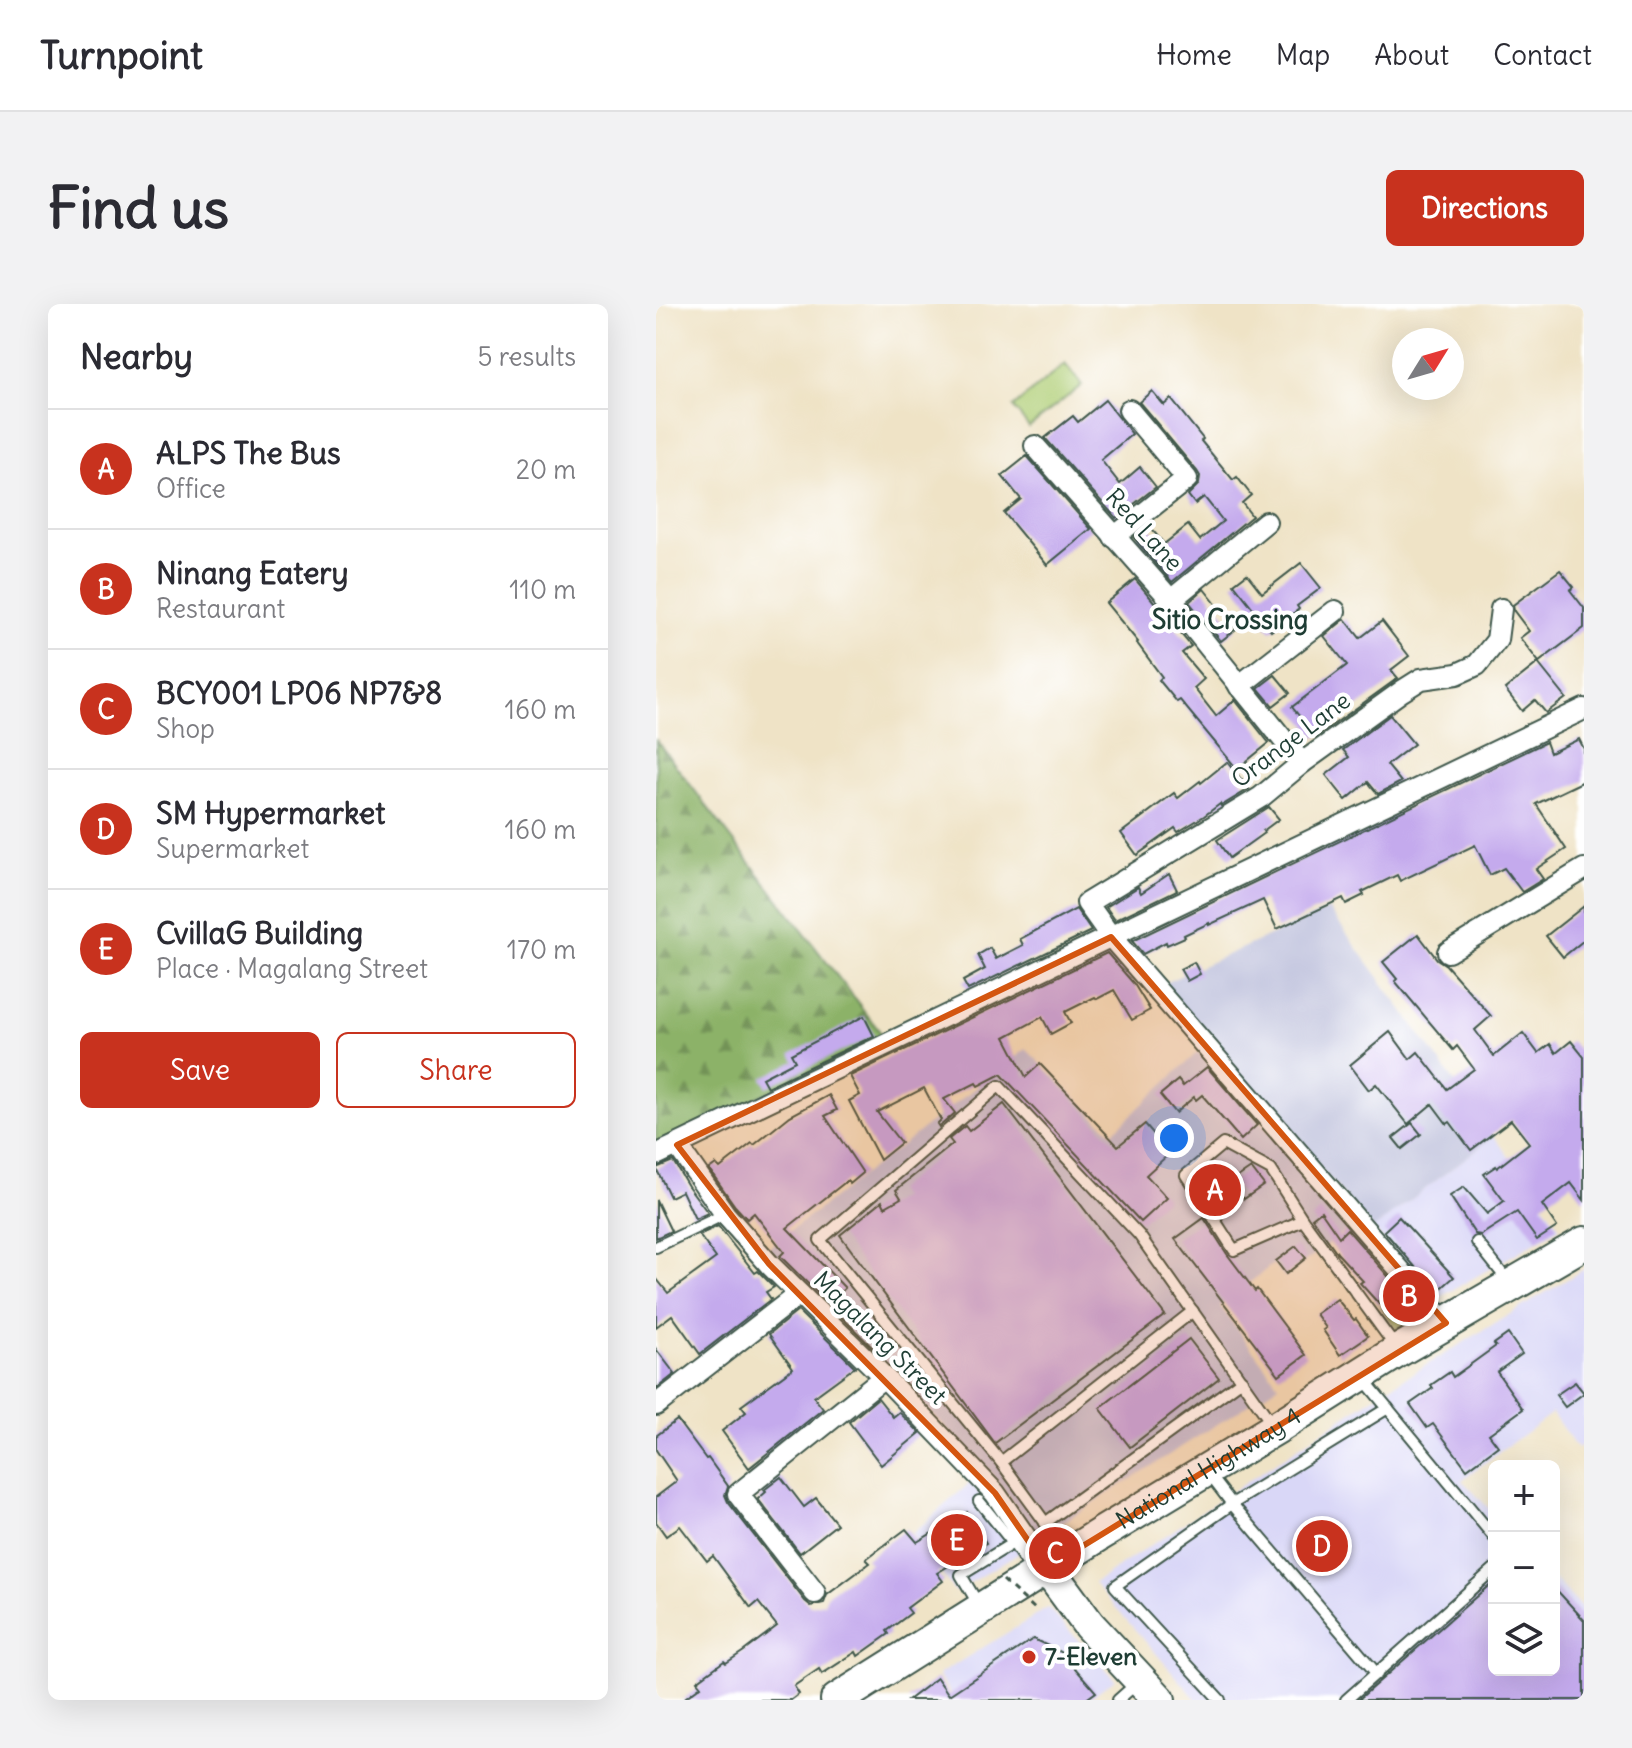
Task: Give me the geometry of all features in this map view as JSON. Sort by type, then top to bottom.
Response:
[{"type":"main road","name":"National Highway 4","points":[[837,1700],[982,1611],[1038,1569],[1276,1428],[1398,1351],[1584,1243]]},
{"type":"main road","points":[[1038,1569],[1089,1625],[1139,1693]]},
{"type":"street","points":[[1114,537],[1187,479],[1129,410]]},
{"type":"street","name":"Red Lane","points":[[1035,446],[1171,600],[1302,763]]},
{"type":"street","points":[[1171,600],[1266,522]]},
{"type":"street","name":"Orange Lane","points":[[1111,937],[1087,903],[1261,797],[1302,763],[1421,679],[1457,674],[1477,665],[1497,640],[1501,609]]},
{"type":"street","points":[[1239,686],[1335,611]]},
{"type":"street","points":[[656,1155],[1584,709]]},
{"type":"street","points":[[1448,952],[1584,869]]},
{"type":"street","points":[[1111,937],[1446,1323]]},
{"type":"street","name":"Magalang Street","points":[[677,1145],[725,1214],[769,1264],[884,1377],[995,1493],[1038,1569]]},
{"type":"street","points":[[656,1405],[799,1294]]},
{"type":"street","points":[[815,1593],[738,1494],[884,1377]]},
{"type":"lane","points":[[1038,1569],[1045,1523],[1001,1462],[820,1240],[999,1086],[1139,1235],[1276,1428]]},
{"type":"lane","points":[[1303,1220],[1234,1250],[1186,1175],[1223,1144],[1271,1170],[1303,1220],[1398,1351]]},
{"type":"lane","points":[[656,1247],[725,1214]]},
{"type":"lane","points":[[1477,1242],[1512,1285]]},
{"type":"lane","points":[[1001,1462],[1193,1311]]},
{"type":"lane","points":[[1361,1375],[1490,1532]]},
{"type":"lane","points":[[1045,1523],[1242,1380]]},
{"type":"lane","points":[[1220,1700],[1115,1586],[1232,1504],[1388,1408]]},
{"type":"lane","points":[[1205,1469],[1377,1674]]},
{"type":"lane","points":[[979,1501],[1038,1569]]},
{"type":"lane","points":[[982,1611],[961,1575],[1013,1543]]},
{"type":"lane","points":[[1346,1700],[1488,1574]]},
{"type":"path","points":[[1036,1610],[1038,1569]]},
{"type":"highlighted area","points":[[1111,937],[1446,1323],[1047,1568],[995,1493],[769,1264],[677,1145]]},
{"type":"shaded area","points":[[1329,909],[1494,1136],[1373,1229],[1160,985]]},
{"type":"shaded area","points":[[1026,1049],[1112,1133],[1198,1052],[1352,1225],[1285,1277],[1273,1264],[1220,1306],[1279,1385],[1038,1538],[987,1468],[766,1250]]},
{"type":"shaded area","points":[[1494,1136],[1560,1228],[1439,1298],[1373,1229]]},
{"type":"shaded area","points":[[1584,1269],[1584,1444],[1577,1449],[1552,1413],[1462,1480],[1488,1508],[1488,1676],[1560,1676],[1560,1585],[1584,1611],[1584,1700],[1197,1700],[1094,1583],[1387,1389]]},
{"type":"shaded area","points":[[971,1482],[1023,1550],[955,1592],[912,1534]]},
{"type":"shaded area","points":[[1048,1608],[1115,1679],[1087,1700],[956,1700],[938,1675]]},
{"type":"green space","points":[[1065,364],[1082,385],[1029,427],[1013,407]]},
{"type":"green space","points":[[656,740],[884,1037],[656,1145]]},
{"type":"green space","points":[[1399,1296],[1414,1316],[1397,1329],[1382,1308]]},
{"type":"building","points":[[1152,391],[1164,405],[1171,399],[1233,480],[1237,477],[1251,495],[1242,503],[1252,516],[1172,582],[1134,538],[1149,526],[1164,544],[1188,525],[1200,540],[1223,521],[1204,497],[1195,504],[1188,495],[1199,484],[1200,476],[1139,402]]},
{"type":"building","points":[[1105,400],[1132,434],[1101,460],[1120,484],[1140,467],[1156,487],[1116,518],[1045,438],[1073,416],[1078,422]]},
{"type":"building","points":[[1027,456],[1091,529],[1047,565],[1004,513],[1021,499],[1002,476]]},
{"type":"building","points":[[1301,563],[1321,588],[1271,631],[1234,584],[1247,574],[1262,593]]},
{"type":"building","points":[[1560,570],[1574,587],[1570,590],[1584,608],[1584,628],[1539,662],[1520,638],[1529,631],[1513,605]]},
{"type":"building","points":[[1135,579],[1191,646],[1182,653],[1204,679],[1194,688],[1216,716],[1235,700],[1269,743],[1237,769],[1180,700],[1177,702],[1159,680],[1162,677],[1138,642],[1106,603]]},
{"type":"building","points":[[1204,589],[1236,629],[1221,641],[1189,602]]},
{"type":"building","points":[[1345,619],[1360,638],[1382,621],[1409,656],[1391,670],[1398,678],[1316,737],[1292,707],[1347,665],[1324,636]]},
{"type":"building","points":[[1538,663],[1566,698],[1546,713],[1535,700],[1522,711],[1505,689]]},
{"type":"building","points":[[1275,675],[1290,693],[1273,706],[1258,688]]},
{"type":"building","points":[[1390,715],[1414,744],[1387,765],[1401,782],[1378,794],[1368,782],[1346,800],[1326,775],[1349,757],[1343,750]]},
{"type":"building","points":[[1579,739],[1584,749],[1584,781],[1536,804],[1566,849],[1536,869],[1543,879],[1522,892],[1504,868],[1490,875],[1475,845],[1400,881],[1397,875],[1362,892],[1364,895],[1346,904],[1343,898],[1277,929],[1263,900],[1143,954],[1132,941],[1546,742],[1550,753]]},
{"type":"building","points":[[1227,762],[1249,789],[1178,832],[1175,828],[1137,855],[1121,833],[1174,793],[1178,798]]},
{"type":"building","points":[[1269,807],[1279,819],[1229,858],[1217,840]]},
{"type":"building","points":[[1169,874],[1177,890],[1115,920],[1106,907],[1138,887],[1141,893]]},
{"type":"building","points":[[1584,906],[1584,940],[1563,957],[1546,936]]},
{"type":"building","points":[[1076,909],[1091,931],[968,990],[963,981],[985,969],[978,955],[990,948],[996,959],[1023,945],[1020,939]]},
{"type":"building","points":[[1418,934],[1437,959],[1446,965],[1491,1016],[1475,1030],[1494,1056],[1523,1033],[1538,1053],[1550,1044],[1556,1053],[1571,1041],[1584,1057],[1584,1200],[1571,1183],[1542,1205],[1557,1227],[1537,1240],[1517,1212],[1481,1235],[1475,1234],[1450,1196],[1464,1187],[1487,1214],[1504,1201],[1484,1174],[1497,1168],[1529,1143],[1511,1120],[1471,1150],[1432,1104],[1408,1124],[1376,1084],[1369,1090],[1350,1065],[1390,1032],[1410,1059],[1418,1052],[1447,1089],[1474,1069],[1457,1046],[1453,1050],[1395,981],[1397,979],[1383,962]]},
{"type":"building","points":[[1107,953],[1134,984],[1150,1010],[1132,1020],[1114,990],[1065,1012],[1071,1023],[1051,1034],[1042,1017],[1005,1037],[1026,1077],[1040,1064],[1118,1146],[1145,1124],[1170,1153],[1146,1175],[1167,1198],[1141,1222],[1001,1074],[944,1099],[955,1113],[939,1127],[937,1124],[941,1120],[924,1088],[877,1112],[901,1143],[880,1160],[849,1101],[860,1095],[850,1076]]},
{"type":"building","points":[[1194,962],[1200,974],[1187,981],[1180,969]]},
{"type":"building","points":[[864,1016],[874,1036],[767,1087],[762,1078],[795,1061],[791,1054]]},
{"type":"building","points":[[1207,1067],[1257,1125],[1241,1140],[1202,1095],[1196,1100],[1194,1097],[1175,1113],[1160,1095],[1178,1080],[1183,1086]]},
{"type":"building","points":[[829,1095],[837,1110],[825,1116],[863,1173],[850,1184],[848,1180],[787,1228],[845,1288],[839,1294],[849,1304],[846,1307],[857,1320],[855,1322],[886,1355],[883,1358],[780,1256],[784,1252],[754,1213],[747,1219],[709,1169],[716,1164],[720,1168],[790,1116]]},
{"type":"building","points":[[1004,1104],[1165,1315],[995,1443],[840,1235],[882,1201],[885,1207],[901,1198],[896,1190],[953,1144],[949,1139],[965,1126],[969,1131]]},
{"type":"building","points":[[1412,1123],[1421,1134],[1402,1149],[1393,1138]]},
{"type":"building","points":[[673,1161],[708,1213],[695,1219],[682,1191],[670,1197],[656,1168]]},
{"type":"building","points":[[1251,1168],[1264,1185],[1244,1199],[1232,1181]]},
{"type":"building","points":[[656,1200],[671,1231],[656,1238]]},
{"type":"building","points":[[1321,1211],[1339,1237],[1347,1229],[1414,1306],[1412,1309],[1397,1291],[1379,1304],[1312,1218]]},
{"type":"building","points":[[1399,1217],[1454,1277],[1437,1292],[1384,1231]]},
{"type":"building","points":[[1204,1218],[1227,1254],[1306,1355],[1279,1375],[1175,1239]]},
{"type":"building","points":[[718,1226],[755,1273],[758,1271],[774,1287],[766,1292],[771,1299],[700,1354],[672,1315],[656,1327],[656,1278],[668,1293],[716,1258],[699,1235]]},
{"type":"building","points":[[1296,1246],[1306,1258],[1286,1274],[1276,1261]]},
{"type":"building","points":[[1337,1299],[1368,1336],[1340,1355],[1316,1314]]},
{"type":"building","points":[[798,1311],[855,1367],[814,1397],[823,1409],[749,1468],[722,1431],[746,1412],[741,1406],[793,1368],[769,1334]]},
{"type":"building","points":[[1508,1334],[1522,1354],[1497,1372],[1523,1409],[1489,1434],[1498,1446],[1467,1469],[1433,1424],[1427,1428],[1410,1404],[1433,1388],[1431,1385],[1450,1372],[1453,1377]]},
{"type":"building","points":[[1189,1339],[1219,1378],[1130,1447],[1100,1408]]},
{"type":"building","points":[[656,1349],[675,1374],[656,1389]]},
{"type":"building","points":[[1575,1382],[1584,1393],[1565,1407],[1556,1395]]},
{"type":"building","points":[[878,1398],[893,1417],[899,1412],[920,1433],[881,1465],[849,1422]]},
{"type":"building","points":[[677,1420],[728,1486],[725,1495],[728,1502],[811,1606],[824,1603],[827,1595],[870,1563],[866,1559],[906,1529],[917,1542],[967,1512],[986,1543],[937,1573],[943,1581],[907,1608],[911,1613],[887,1631],[889,1634],[858,1656],[856,1652],[822,1674],[819,1669],[794,1686],[799,1694],[791,1700],[682,1700],[701,1686],[697,1681],[777,1626],[758,1602],[751,1608],[713,1556],[707,1561],[680,1526],[666,1536],[656,1522],[656,1497],[677,1481],[656,1450],[656,1436]]},
{"type":"building","points":[[781,1477],[804,1507],[816,1498],[837,1524],[800,1553],[758,1499]]},
{"type":"building","points":[[1488,1586],[1488,1676],[1560,1676],[1560,1594],[1584,1620],[1584,1700],[1358,1700]]},
{"type":"building","points":[[1033,1639],[1061,1652],[1096,1692],[1085,1700],[908,1700],[937,1678],[949,1695]]},
{"type":"place","name":"ALPS The Bus","points":[[1215,1190]]},
{"type":"place","name":"Ninang Eatery","points":[[1409,1296]]},
{"type":"place","name":"CvillaG Building","points":[[957,1540]]},
{"type":"place","name":"SM Hypermarket","points":[[1322,1546]]},
{"type":"place","name":"BCY001 LP06 NP7&8","points":[[1055,1553]]},
{"type":"place","name":"7-Eleven","points":[[1029,1657]]},
{"type":"district","name":"Sitio Crossing","points":[[1230,620]]}]
